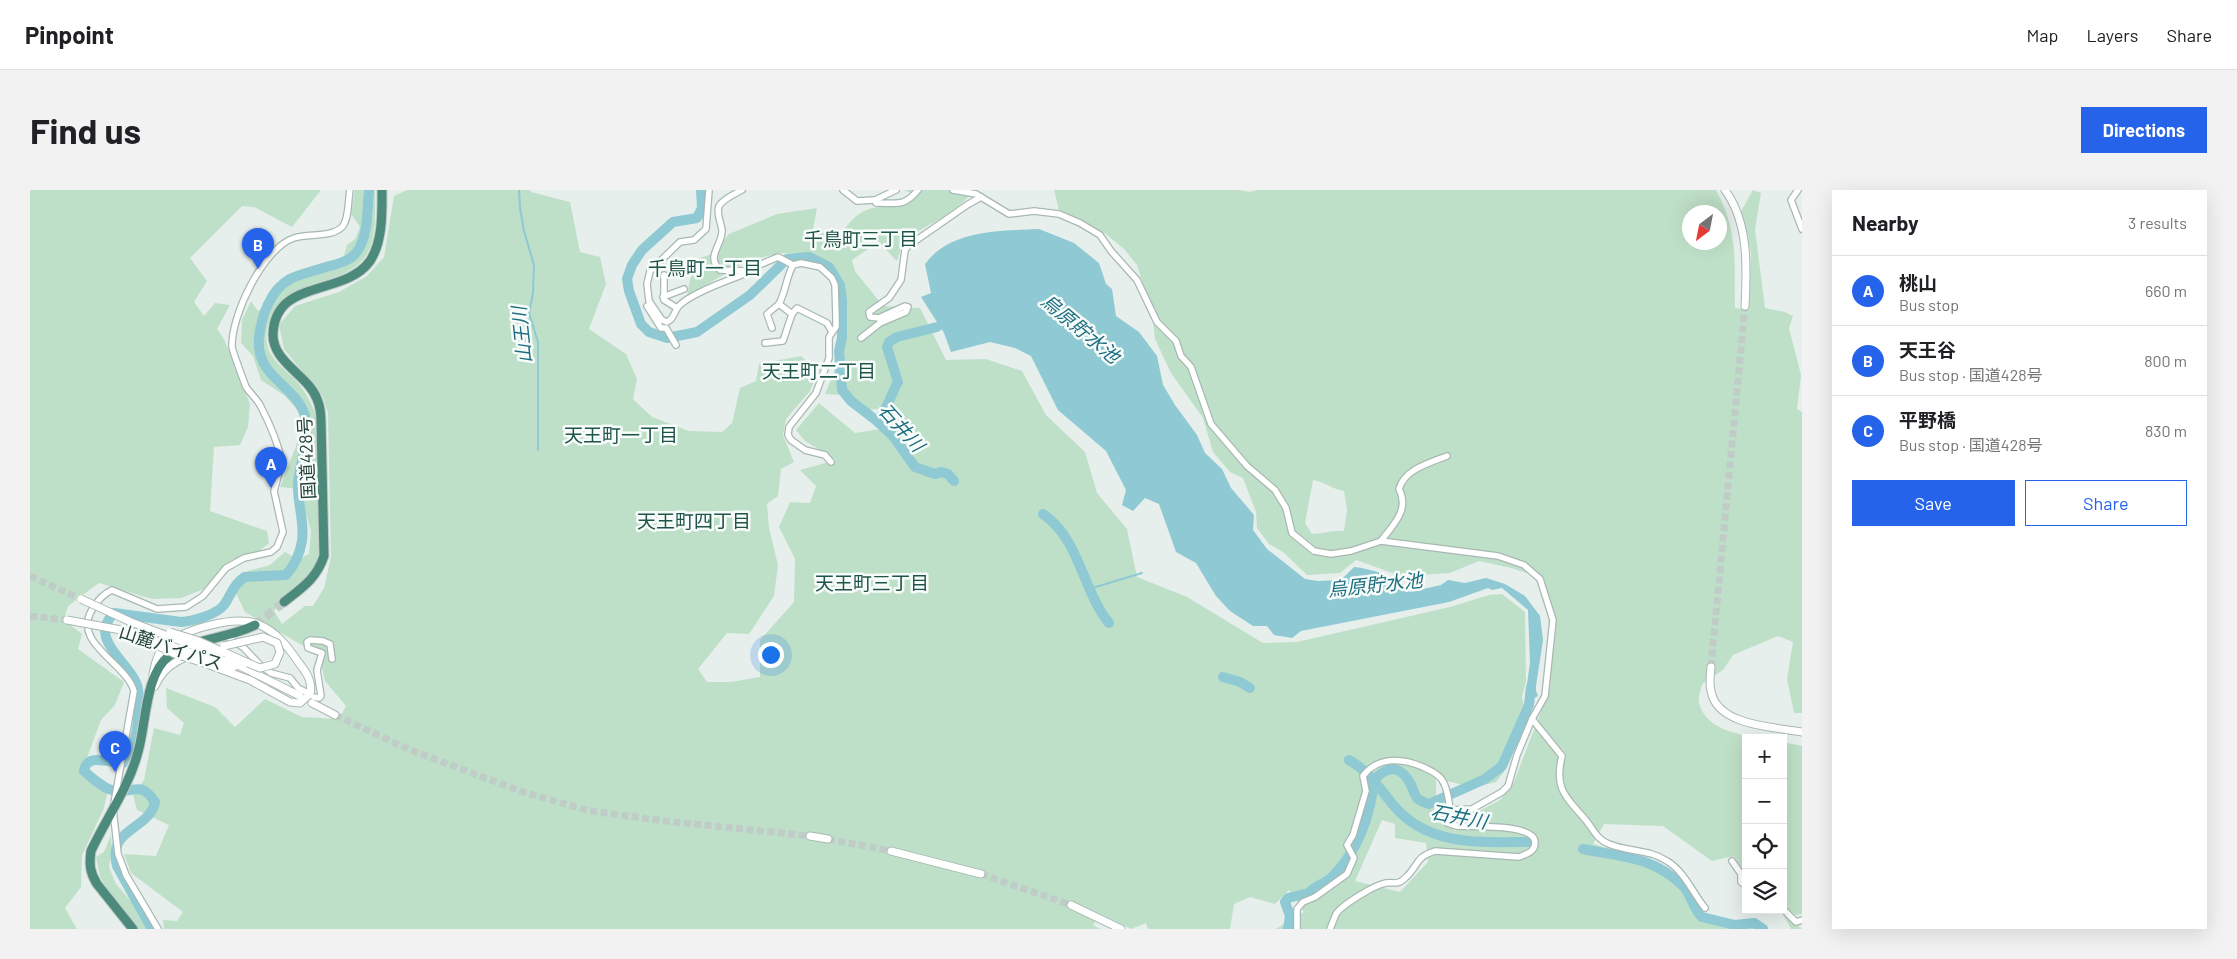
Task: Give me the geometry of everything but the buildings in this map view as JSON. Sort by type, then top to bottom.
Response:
[{"type":"highway","name":"国道428号","points":[[284,602],[313,577],[318,571],[324,556],[321,421],[319,404],[312,390],[287,364],[277,350],[273,340],[274,324],[280,310],[298,295],[341,282],[369,261],[379,237],[382,190]]},
{"type":"highway","points":[[133,929],[105,897],[92,877],[90,869],[91,851],[126,785],[136,761],[151,687],[160,666],[169,656],[186,647],[230,635],[255,625]]},
{"type":"street","points":[[158,929],[122,867],[118,854],[113,809],[134,691],[129,680],[88,632],[86,625],[88,615],[101,597],[112,590],[157,608],[186,607],[203,596],[226,568],[244,558],[271,552],[277,547],[283,532],[274,491],[276,479],[282,467],[282,458],[259,403],[246,386],[233,352],[233,338],[246,294],[276,249],[296,237],[334,232],[342,227],[345,221],[350,190]]},
{"type":"street","points":[[675,344],[667,330],[661,328],[647,305],[644,295],[650,271],[680,242],[694,240],[706,229],[709,190]]},
{"type":"street","points":[[742,190],[722,202],[719,207],[718,213],[722,231],[714,257],[715,265],[720,270],[745,271],[781,258],[792,265],[801,263],[812,264],[826,271],[832,278],[837,300],[836,327],[829,337],[830,358],[816,393],[789,427],[788,435],[791,440],[805,450],[825,455],[831,462]]},
{"type":"street","points":[[843,190],[857,201],[875,200],[896,190]]},
{"type":"street","points":[[875,200],[876,203],[909,201],[918,190]]},
{"type":"street","points":[[954,190],[968,192],[981,197],[1004,213],[1034,210],[1059,214],[1100,235],[1111,251],[1137,280],[1157,322],[1176,341],[1181,356],[1192,367],[1212,424],[1247,466],[1275,490],[1286,508],[1292,533],[1302,544],[1314,551],[1331,554],[1381,541],[1498,556],[1524,565],[1540,579],[1553,620],[1545,696],[1532,719],[1517,756],[1508,786],[1502,792],[1472,809],[1450,810]]},
{"type":"street","points":[[1725,190],[1740,222],[1746,250],[1745,306]]},
{"type":"street","points":[[1798,190],[1791,200],[1802,229]]},
{"type":"street","points":[[861,338],[880,322],[906,312],[908,307],[905,306],[879,318],[870,317],[869,312],[889,298],[901,280],[905,250],[908,246],[981,197]]},
{"type":"street","points":[[772,328],[767,314],[779,304],[787,290],[792,265]]},
{"type":"street","points":[[647,284],[649,302],[662,320],[667,322],[677,308],[702,292],[742,275],[745,271]]},
{"type":"street","points":[[663,297],[664,275]]},
{"type":"street","points":[[663,297],[684,289]]},
{"type":"street","points":[[663,297],[677,308]]},
{"type":"street","points":[[779,304],[792,314]]},
{"type":"street","points":[[764,343],[783,341],[792,314],[797,308],[826,323],[832,332]]},
{"type":"street","points":[[1381,541],[1403,511],[1403,495],[1399,489],[1401,483],[1413,470],[1447,456]]},
{"type":"street","name":"山麓バイパス","points":[[81,599],[147,628],[196,640],[224,652],[272,682]]},
{"type":"street","name":"山麓バイパス","points":[[67,620],[132,632],[303,694]]},
{"type":"street","points":[[132,632],[166,650],[250,680],[290,702],[300,703],[310,694],[310,679],[286,644],[265,627],[242,621],[221,623],[186,634],[165,646],[158,657],[151,687]]},
{"type":"street","points":[[230,635],[271,673],[290,678],[303,694]]},
{"type":"street","points":[[141,741],[155,686],[164,670],[186,656],[224,652],[263,637],[277,643],[280,652],[275,664],[260,668],[224,652]]},
{"type":"street","points":[[313,700],[321,696],[317,670],[323,656],[308,648],[307,642],[310,640],[324,641],[330,644],[332,659]]},
{"type":"street","points":[[1710,667],[1710,690],[1712,697],[1726,714],[1736,720],[1802,732]]},
{"type":"street","points":[[313,700],[335,715]]},
{"type":"street","points":[[1532,719],[1562,756],[1559,775],[1565,797],[1596,836],[1611,845],[1654,854],[1668,861],[1682,874],[1705,908]]},
{"type":"street","points":[[1297,929],[1297,909],[1303,902],[1315,897],[1347,874],[1354,856],[1348,847],[1366,791],[1363,776],[1368,769],[1380,763],[1398,759],[1408,760],[1438,775],[1444,781],[1444,788],[1449,802],[1450,810],[1446,816],[1447,823],[1456,826],[1519,829],[1532,835],[1536,840],[1535,846],[1519,857],[1435,851],[1420,857],[1404,880],[1397,884],[1385,883],[1356,898],[1341,909],[1330,929]]},
{"type":"street","points":[[810,836],[828,839]]},
{"type":"street","points":[[891,851],[981,874]]},
{"type":"street","points":[[1732,861],[1741,874],[1742,883]]},
{"type":"street","points":[[1071,905],[1121,929]]},
{"type":"street","points":[[1787,913],[1796,922],[1802,920]]},
{"type":"green space","points":[[30,190],[321,190],[292,227],[254,207],[242,206],[190,258],[207,281],[194,302],[204,316],[215,303],[230,305],[217,329],[224,339],[250,404],[248,427],[240,445],[214,447],[210,511],[267,531],[269,543],[258,552],[231,560],[204,589],[181,598],[152,599],[99,583],[68,606],[64,620],[82,634],[78,649],[124,682],[115,705],[101,720],[84,766],[109,785],[104,808],[82,855],[81,887],[65,908],[77,929],[30,929]]},
{"type":"green space","points":[[355,190],[375,190],[374,231],[367,254],[347,272],[292,293],[281,302],[272,314],[267,329],[266,336],[269,350],[279,365],[300,386],[316,415],[322,540],[318,561],[311,574],[293,588],[274,611],[282,624],[305,606],[313,606],[324,588],[331,557],[328,413],[322,395],[284,349],[279,325],[295,306],[339,292],[367,276],[384,257],[394,196],[407,190],[530,190],[531,192],[570,202],[580,252],[600,257],[606,284],[589,329],[626,354],[637,379],[633,399],[652,417],[689,431],[722,432],[732,423],[740,388],[756,381],[759,364],[801,356],[818,372],[810,391],[786,419],[783,435],[794,462],[781,469],[778,496],[767,504],[769,528],[778,565],[774,596],[749,634],[727,633],[698,669],[707,682],[731,682],[760,677],[760,640],[794,602],[795,559],[779,527],[790,502],[810,503],[816,486],[800,470],[836,460],[805,441],[796,430],[819,403],[855,433],[881,429],[879,409],[856,410],[840,395],[825,394],[840,357],[847,319],[840,285],[829,266],[809,255],[782,253],[749,260],[687,296],[690,280],[699,258],[713,254],[729,234],[777,214],[817,208],[813,229],[837,239],[851,221],[864,211],[876,207],[900,206],[918,196],[904,190],[975,190],[960,205],[904,239],[897,261],[878,242],[852,260],[855,271],[883,306],[920,308],[946,360],[986,359],[1022,371],[1046,415],[1085,452],[1097,493],[1127,529],[1137,577],[1187,597],[1263,643],[1297,642],[1450,607],[1489,595],[1502,594],[1525,612],[1526,681],[1522,697],[1527,717],[1504,772],[1496,782],[1480,786],[1459,784],[1436,778],[1436,801],[1433,814],[1455,831],[1470,816],[1500,800],[1514,782],[1548,693],[1552,662],[1550,634],[1546,596],[1536,576],[1479,561],[1450,573],[1401,576],[1356,560],[1340,573],[1307,575],[1283,552],[1269,544],[1257,528],[1256,512],[1243,478],[1230,472],[1213,452],[1203,418],[1171,373],[1155,339],[1152,312],[1137,265],[1124,249],[1106,234],[1059,210],[1054,190],[1239,190],[1249,192],[1258,190],[1716,190],[1723,205],[1682,205],[1682,250],[1727,250],[1727,215],[1734,248],[1735,308],[1749,309],[1751,252],[1740,213],[1753,190],[1761,193],[1755,229],[1765,308],[1785,312],[1793,316],[1789,328],[1801,375],[1797,409],[1802,412],[1802,713],[1794,713],[1787,679],[1793,642],[1778,636],[1733,655],[1723,670],[1702,684],[1699,703],[1708,719],[1724,729],[1742,735],[1742,869],[1734,856],[1712,861],[1663,826],[1604,824],[1593,844],[1644,859],[1674,874],[1699,913],[1755,926],[1757,929],[1276,929],[1304,912],[1289,890],[1275,904],[1250,897],[1234,904],[1230,929],[1148,929],[1146,923],[1131,929],[1100,914],[1093,925],[1100,929],[164,929],[163,920],[177,921],[183,912],[131,873],[124,854],[156,856],[169,825],[137,810],[133,795],[144,780],[154,728],[180,735],[184,723],[167,708],[166,688],[215,707],[235,727],[265,699],[302,717],[339,719],[346,706],[325,681],[319,655],[245,612],[234,589],[241,573],[270,565],[285,552],[298,559],[309,554],[311,531],[299,489],[280,487],[300,436],[304,417],[285,396],[261,380],[253,356],[241,343],[242,320],[251,301],[258,311],[271,303],[280,281],[343,260],[347,245],[355,239],[360,227],[351,214]],"holes":[[[1313,480],[1344,491],[1347,510],[1344,531],[1312,534],[1305,523]],[[1382,820],[1395,824],[1395,838],[1426,843],[1428,862],[1400,892],[1355,881]]]},
{"type":"green space","points":[[1787,743],[1802,746],[1802,914],[1796,915],[1787,909]]},
{"type":"green space","points":[[111,835],[112,852],[109,867],[116,884],[143,915],[151,929],[137,929],[113,898],[100,877],[96,857],[104,852]]},
{"type":"green space","points":[[1783,914],[1802,929],[1791,929]]},
{"type":"water","points":[[1039,229],[1074,243],[1099,263],[1106,284],[1112,289],[1116,316],[1139,332],[1157,356],[1163,385],[1197,435],[1205,453],[1222,469],[1231,488],[1254,515],[1253,530],[1267,549],[1305,579],[1318,581],[1341,580],[1354,567],[1384,575],[1398,582],[1410,592],[1441,585],[1448,580],[1465,583],[1486,578],[1505,584],[1525,596],[1540,616],[1543,640],[1536,686],[1538,696],[1530,700],[1525,698],[1530,663],[1528,610],[1502,588],[1492,590],[1488,588],[1449,602],[1301,631],[1292,638],[1274,635],[1267,626],[1253,626],[1230,611],[1216,596],[1196,563],[1176,552],[1159,504],[1145,498],[1133,511],[1122,505],[1126,490],[1106,451],[1058,410],[1031,356],[1015,348],[990,342],[951,352],[944,333],[921,297],[931,293],[925,264],[948,244],[962,238],[1008,230]]},
{"type":"waterway","points":[[152,929],[117,866],[116,853],[118,844],[123,836],[145,819],[155,802],[142,790],[117,791],[108,789],[84,771],[86,765],[94,760],[123,763],[135,739],[137,728],[138,689],[134,679],[108,642],[105,633],[107,623],[114,613],[181,622],[198,619],[220,609],[235,586],[245,577],[286,575],[292,568],[298,555],[303,534],[298,484],[306,440],[306,422],[304,413],[293,395],[277,380],[263,362],[259,351],[260,330],[264,313],[272,297],[283,284],[298,276],[344,262],[358,250],[365,234],[369,190]]},
{"type":"waterway","name":"山王川","points":[[519,190],[524,231],[534,265],[533,293],[529,313],[538,342],[538,450]]},
{"type":"waterway","name":"石井川","points":[[701,190],[702,208],[697,218],[673,222],[642,250],[632,265],[627,279],[629,291],[641,324],[649,332],[667,338],[697,332],[750,295],[787,259],[809,257],[829,267],[840,285],[842,301],[842,338],[839,351],[842,390],[851,401],[893,436],[915,467],[935,474],[941,472],[948,474],[954,481]]},
{"type":"waterway","name":"烏原貯水池","points":[[877,421],[886,409],[898,382],[887,347],[889,342],[897,337],[937,327]]},
{"type":"waterway","name":"石井川","points":[[1043,514],[1065,537],[1092,596],[1109,623]]},
{"type":"waterway","points":[[1089,589],[1142,573]]},
{"type":"waterway","name":"石井川","points":[[1223,677],[1240,682],[1250,688]]},
{"type":"waterway","name":"烏原貯水池","points":[[1374,780],[1389,770],[1399,771],[1407,778],[1418,799],[1429,804],[1485,779],[1502,766],[1529,705],[1531,687]]},
{"type":"waterway","name":"石井川","points":[[1349,760],[1368,775],[1394,806],[1423,829],[1457,839],[1493,842],[1530,842]]},
{"type":"waterway","points":[[1288,929],[1290,916],[1285,902],[1288,898],[1309,893],[1331,878],[1340,868],[1361,833],[1370,807],[1374,780]]},
{"type":"waterway","name":"石井川","points":[[1583,849],[1623,856],[1659,868],[1671,875],[1682,885],[1702,917],[1735,925],[1754,923],[1763,929]]},
{"type":"tunnel","points":[[1711,667],[1745,306]]},
{"type":"tunnel","points":[[30,576],[81,599]]},
{"type":"tunnel","points":[[255,625],[284,602]]},
{"type":"tunnel","points":[[30,616],[67,620]]},
{"type":"tunnel","points":[[335,715],[408,749],[523,792],[590,811],[810,836]]},
{"type":"tunnel","points":[[828,839],[891,851]]},
{"type":"tunnel","points":[[981,874],[1071,905]]},
{"type":"place","name":"天王谷","points":[[258,269]]},
{"type":"place","name":"桃山","points":[[271,488]]},
{"type":"place","name":"平野橋","points":[[115,772]]},
{"type":"district","name":"千鳥町三丁目","points":[[861,238]]},
{"type":"district","name":"千鳥町一丁目","points":[[705,267]]},
{"type":"district","name":"天王町二丁目","points":[[819,370]]},
{"type":"district","name":"天王町一丁目","points":[[621,434]]},
{"type":"district","name":"天王町四丁目","points":[[694,520]]},
{"type":"district","name":"天王町三丁目","points":[[872,582]]}]
